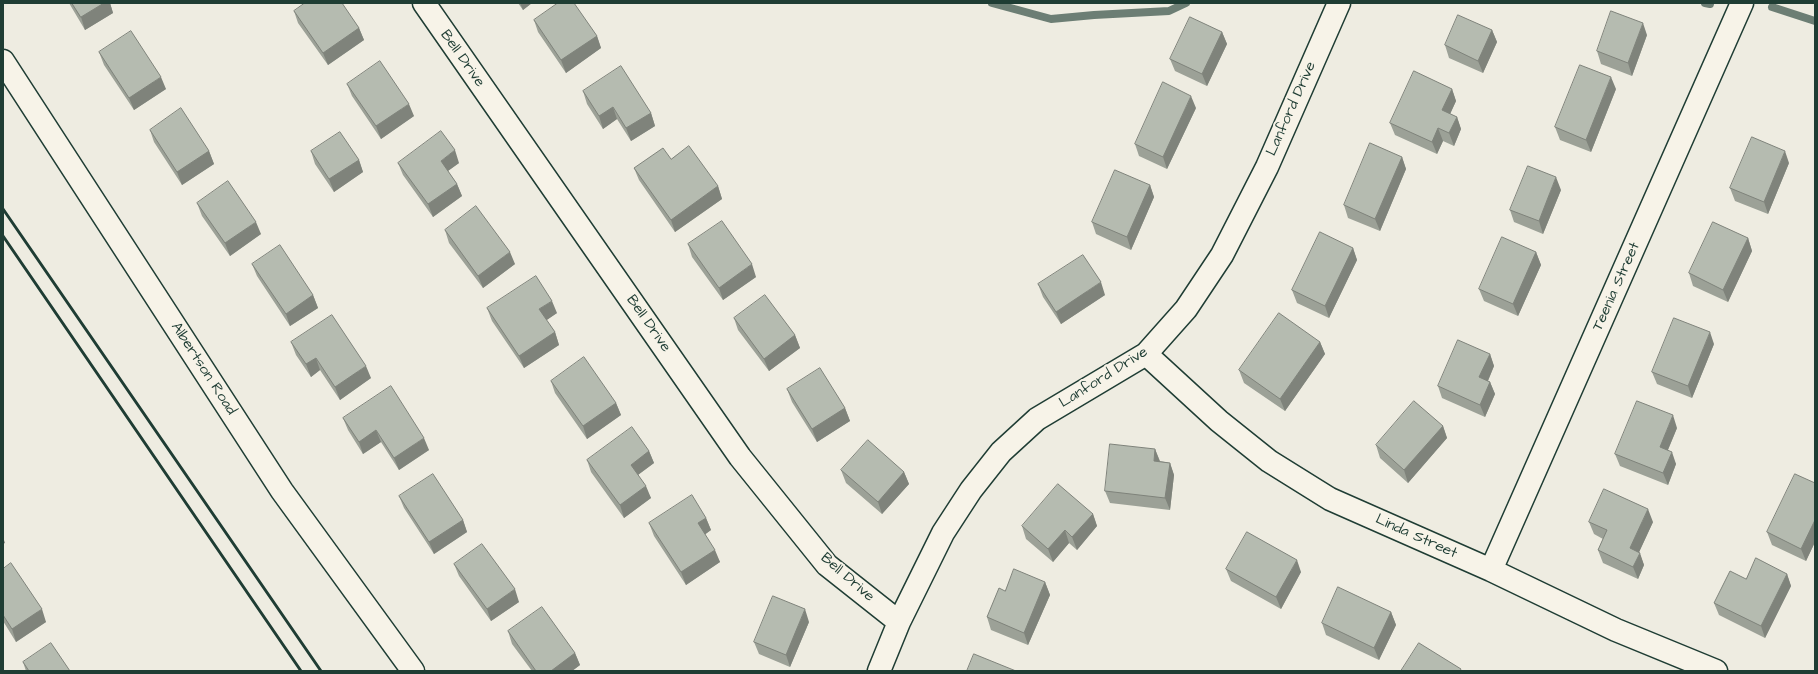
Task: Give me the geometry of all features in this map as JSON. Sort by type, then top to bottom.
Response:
[{"type":"street","name":"Bell Drive","points":[[424,3],[740,457],[827,564],[899,622]]},
{"type":"street","name":"Lanford Drive","points":[[880,671],[899,622],[943,533],[971,490],[1001,452],[1037,419],[1146,354],[1186,309],[1222,255],[1267,167],[1339,3]]},
{"type":"street","name":"Teenia Street","points":[[1491,570],[1742,3]]},
{"type":"street","name":"Albertson Road","points":[[3,61],[282,491],[413,671]]},
{"type":"street","name":"Linda Street","points":[[1146,354],[1219,422],[1269,461],[1330,499],[1491,570],[1616,630],[1716,671]]},
{"type":"building","points":[[72,3],[104,3],[81,17]]},
{"type":"building","points":[[305,3],[342,3],[359,28],[323,53],[294,11]]},
{"type":"building","points":[[558,3],[574,3],[597,36],[561,60],[534,20]]},
{"type":"building","points":[[1611,11],[1643,23],[1628,63],[1597,51]]},
{"type":"building","points":[[1458,15],[1492,30],[1478,61],[1445,45]]},
{"type":"building","points":[[1190,17],[1222,32],[1202,74],[1170,59]]},
{"type":"building","points":[[131,31],[161,77],[129,98],[99,52]]},
{"type":"building","points":[[380,61],[409,104],[376,126],[347,84]]},
{"type":"building","points":[[1580,65],[1611,77],[1586,140],[1555,127]]},
{"type":"building","points":[[621,66],[651,113],[626,128],[613,107],[599,116],[583,91]]},
{"type":"building","points":[[1414,71],[1452,89],[1442,110],[1457,117],[1449,133],[1438,128],[1432,142],[1390,123]]},
{"type":"building","points":[[1163,82],[1191,96],[1163,157],[1135,144]]},
{"type":"building","points":[[181,108],[209,151],[177,172],[150,130]]},
{"type":"building","points":[[441,131],[455,150],[441,161],[457,184],[428,204],[398,163]]},
{"type":"building","points":[[340,132],[359,160],[329,179],[311,151]]},
{"type":"building","points":[[1752,137],[1785,151],[1764,202],[1730,188]]},
{"type":"building","points":[[1370,143],[1402,157],[1375,219],[1344,205]]},
{"type":"building","points":[[689,146],[718,186],[671,220],[634,168],[663,148],[671,159]]},
{"type":"building","points":[[1528,166],[1556,177],[1539,221],[1510,210]]},
{"type":"building","points":[[1115,170],[1150,185],[1127,237],[1092,222]]},
{"type":"building","points":[[228,181],[256,222],[225,243],[197,203]]},
{"type":"building","points":[[476,206],[510,252],[478,276],[445,230]]},
{"type":"building","points":[[722,221],[752,264],[719,288],[688,244]]},
{"type":"building","points":[[1713,222],[1748,238],[1723,290],[1689,273]]},
{"type":"building","points":[[1320,232],[1353,248],[1325,306],[1292,290]]},
{"type":"building","points":[[1502,237],[1536,252],[1513,304],[1479,289]]},
{"type":"building","points":[[280,245],[313,295],[286,314],[252,264]]},
{"type":"building","points":[[1083,255],[1101,282],[1056,312],[1038,284]]},
{"type":"building","points":[[536,276],[552,301],[539,309],[555,332],[519,356],[487,308]]},
{"type":"building","points":[[765,295],[795,335],[764,359],[734,318]]},
{"type":"building","points":[[1279,313],[1320,342],[1280,399],[1239,370]]},
{"type":"building","points":[[332,315],[366,366],[335,387],[316,358],[306,364],[291,342]]},
{"type":"building","points":[[1674,318],[1710,332],[1688,386],[1652,372]]},
{"type":"building","points":[[1458,340],[1490,354],[1479,377],[1490,382],[1480,405],[1438,386]]},
{"type":"building","points":[[584,357],[616,403],[583,426],[551,381]]},
{"type":"building","points":[[820,368],[845,408],[812,429],[787,389]]},
{"type":"building","points":[[391,386],[424,438],[394,458],[376,430],[359,442],[343,418]]},
{"type":"building","points":[[1414,401],[1443,426],[1404,470],[1376,445]]},
{"type":"building","points":[[1637,401],[1673,415],[1660,447],[1672,452],[1663,473],[1615,454]]},
{"type":"building","points":[[632,427],[649,451],[631,465],[646,486],[620,505],[587,460]]},
{"type":"building","points":[[868,440],[904,472],[878,502],[841,470]]},
{"type":"building","points":[[1110,444],[1155,449],[1154,461],[1170,463],[1165,498],[1105,491]]},
{"type":"building","points":[[433,474],[463,520],[429,542],[399,496]]},
{"type":"building","points":[[1795,474],[1815,483],[1815,520],[1801,549],[1767,532]]},
{"type":"building","points":[[1058,484],[1093,514],[1072,537],[1065,530],[1048,549],[1022,526]]},
{"type":"building","points":[[1604,489],[1648,509],[1630,548],[1640,553],[1633,567],[1598,550],[1607,530],[1589,522]]},
{"type":"building","points":[[692,495],[706,518],[698,523],[715,550],[681,572],[649,523]]},
{"type":"building","points":[[1247,532],[1297,560],[1276,597],[1226,569]]},
{"type":"building","points":[[482,544],[515,589],[487,609],[454,564]]},
{"type":"building","points":[[1756,558],[1787,574],[1761,626],[1714,603],[1730,571],[1746,579]]},
{"type":"building","points":[[11,563],[42,609],[12,629],[3,615],[3,569]]},
{"type":"building","points":[[1014,569],[1045,582],[1024,633],[987,617],[999,588],[1005,591]]},
{"type":"building","points":[[1338,587],[1391,612],[1374,648],[1322,623]]},
{"type":"building","points":[[773,596],[805,609],[786,655],[754,642]]},
{"type":"building","points":[[542,607],[575,653],[551,671],[536,671],[508,631]]},
{"type":"building","points":[[51,643],[70,671],[29,671],[23,662]]},
{"type":"building","points":[[1419,643],[1461,669],[1460,671],[1401,671]]},
{"type":"building","points":[[974,654],[1016,671],[967,671]]},
{"type":"waterway","points":[[992,3],[1051,19],[1169,11],[1186,3]]},
{"type":"waterway","points":[[1705,3],[1710,4]]},
{"type":"waterway","points":[[1772,7],[1815,21]]},
{"type":"railway","points":[[3,209],[321,671]]},
{"type":"railway","points":[[3,236],[301,671]]}]
